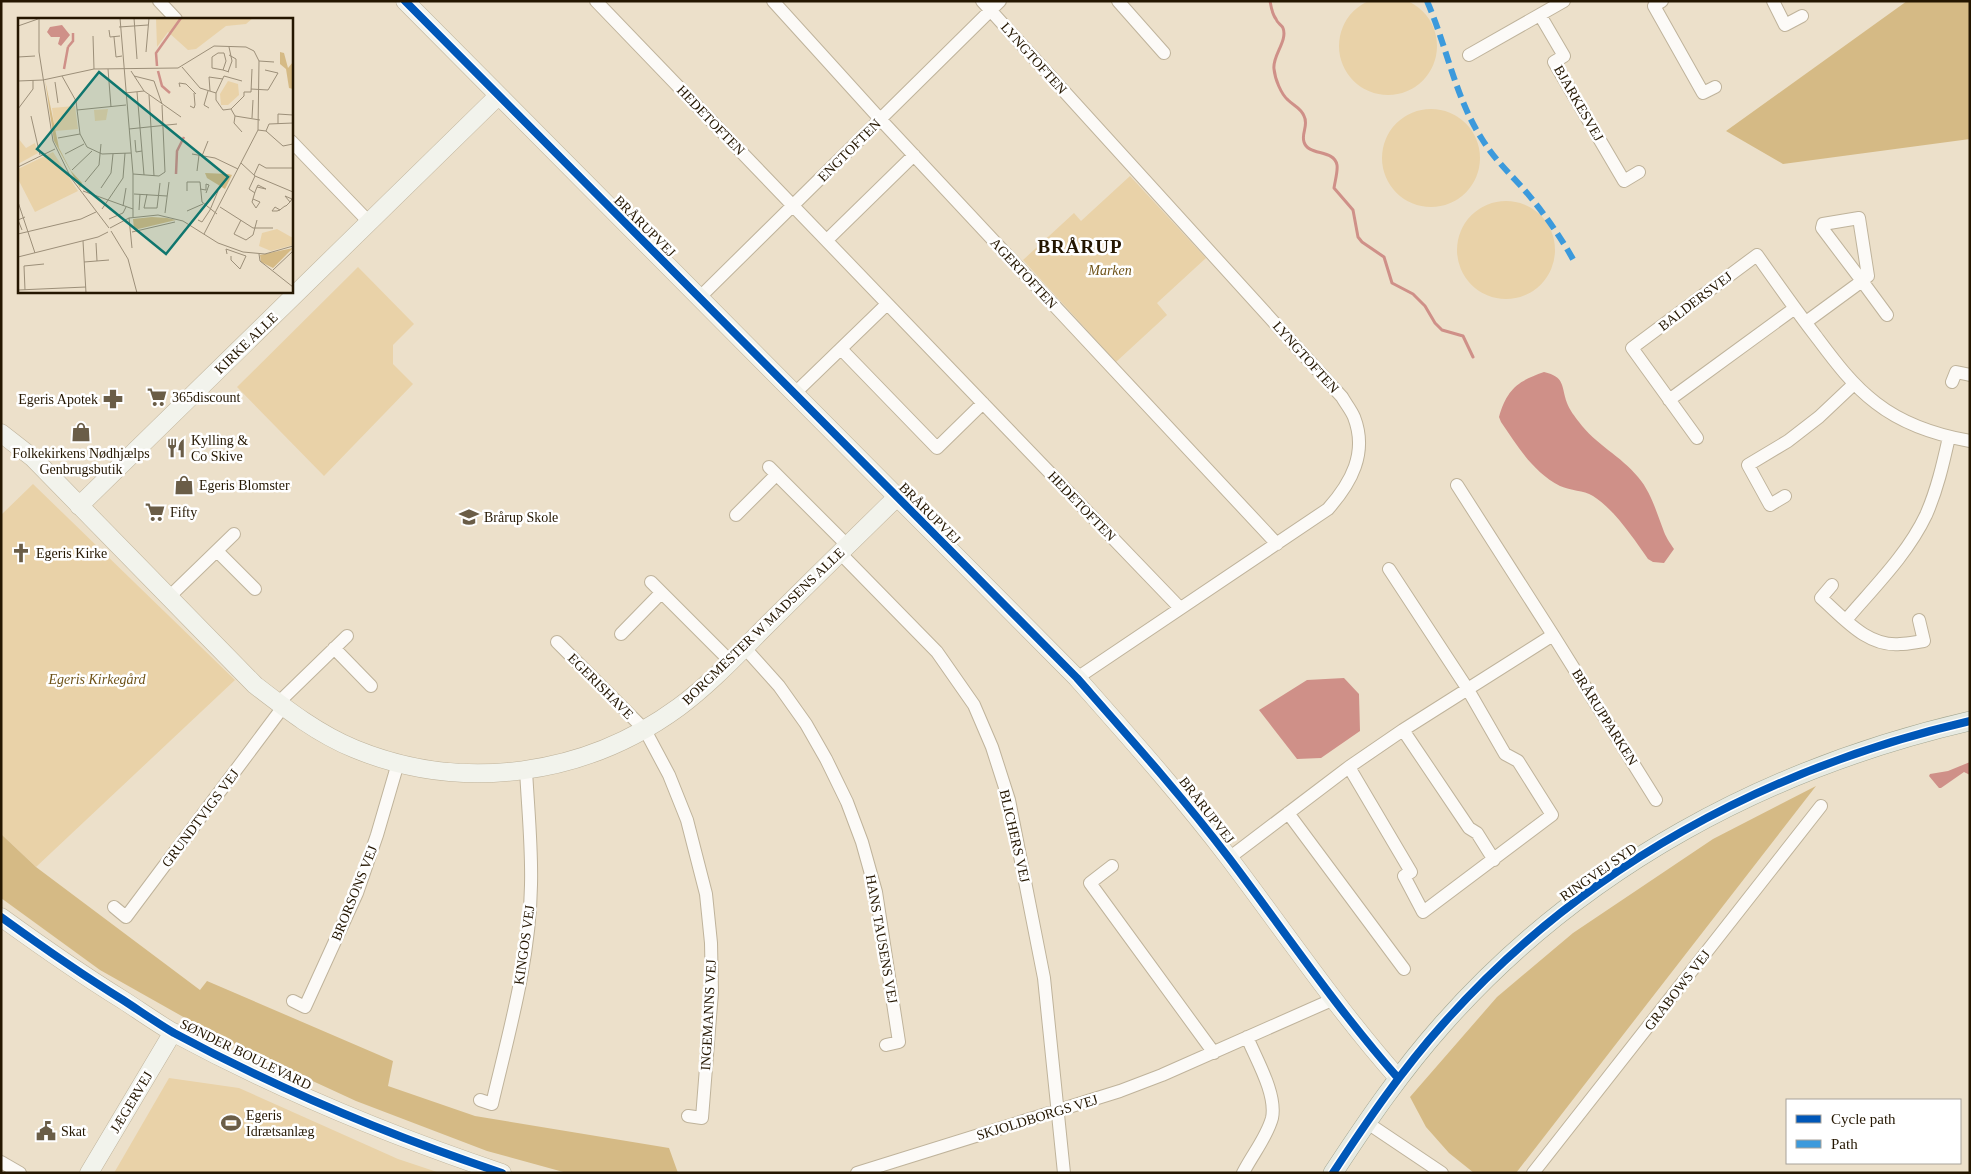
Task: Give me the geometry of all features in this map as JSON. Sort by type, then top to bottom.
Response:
[{"type":"main road","name":"RINGVEJ SYD","points":[[1333,1173],[1366,1122],[1398,1078],[1443,1024],[1517,950],[1607,878],[1663,842],[1748,796],[1811,769],[1892,741],[1970,721]]},
{"type":"street","points":[[159,1],[175,18]]},
{"type":"street","name":"BRÅRUPVEJ","points":[[405,1],[1076,678],[1149,758],[1228,858],[1334,999],[1398,1078]]},
{"type":"street","name":"HEDETOFTEN","points":[[596,1],[1180,608]]},
{"type":"street","name":"AGERTOFTEN","points":[[773,1],[880,119],[1277,544]]},
{"type":"street","name":"ENGTOFTEN","points":[[699,298],[880,119],[986,6],[1000,1]]},
{"type":"street","points":[[1118,1],[1164,53]]},
{"type":"street","points":[[1469,56],[1564,1]]},
{"type":"street","points":[[1662,1],[1654,6],[1703,93],[1715,86]]},
{"type":"street","points":[[1773,1],[1785,25],[1802,16]]},
{"type":"street","name":"LYNGTOFTEN","points":[[986,6],[1342,397],[1354,418],[1358,438],[1358,456],[1352,475],[1343,493],[1328,509],[1076,678]]},
{"type":"street","name":"BJARKESVEJ","points":[[1540,15],[1564,56],[1554,62],[1624,181],[1639,172]]},
{"type":"street","name":"KIRKE ALLE","points":[[79,506],[498,96]]},
{"type":"street","points":[[292,141],[369,222]]},
{"type":"street","points":[[827,240],[914,155]]},
{"type":"street","points":[[1806,322],[1862,281],[1868,276],[1859,218],[1823,224],[1822,228],[1862,281],[1887,315]]},
{"type":"street","name":"BALDERSVEJ","points":[[1697,438],[1632,348],[1757,255],[1854,384],[1876,403],[1919,428],[1970,441]]},
{"type":"street","points":[[794,394],[887,304]]},
{"type":"street","points":[[1669,400],[1795,308]]},
{"type":"street","points":[[841,349],[937,448],[983,403]]},
{"type":"street","points":[[1952,382],[1956,372],[1970,375]]},
{"type":"street","points":[[1785,496],[1770,505],[1748,465],[1796,435],[1819,417],[1854,384]]},
{"type":"street","name":"BORGMESTER W MADSENS ALLE","points":[[1,433],[33,458],[255,685],[280,705],[320,732],[347,745],[398,763],[454,773],[478,774],[526,770],[570,761],[601,752],[645,730],[698,692],[897,497]]},
{"type":"street","points":[[1846,620],[1894,564],[1913,539],[1926,516],[1937,486],[1949,437]]},
{"type":"street","points":[[736,515],[772,471],[843,549]]},
{"type":"street","name":"BRÅRUPPARKEN","points":[[1457,486],[1553,634],[1656,800]]},
{"type":"street","points":[[169,597],[234,534]]},
{"type":"street","name":"BLICHERS VEJ","points":[[843,549],[937,652],[974,705],[992,747],[1009,800],[1044,978],[1064,1173]]},
{"type":"street","points":[[217,551],[255,590]]},
{"type":"street","points":[[1349,767],[1411,872],[1404,876],[1423,912],[1552,815],[1518,761],[1505,754],[1467,688],[1389,569]]},
{"type":"street","points":[[651,582],[730,661]]},
{"type":"street","points":[[1832,585],[1821,598],[1859,632],[1870,638],[1884,643],[1899,644],[1924,640],[1919,620]]},
{"type":"street","points":[[621,634],[662,593]]},
{"type":"street","points":[[1228,858],[1349,767],[1467,688],[1553,634]]},
{"type":"street","points":[[280,705],[347,636]]},
{"type":"street","name":"EGERISHAVE","points":[[557,642],[645,730]]},
{"type":"street","name":"HANS TAUSENS VEJ","points":[[744,647],[779,686],[806,724],[847,802],[862,842],[876,892],[899,1042],[886,1045]]},
{"type":"street","points":[[334,648],[372,686]]},
{"type":"street","name":"GRUNDTVIGS VEJ","points":[[114,908],[126,917],[280,705]]},
{"type":"street","name":"INGEMANNS VEJ","points":[[645,730],[669,775],[687,820],[706,894],[712,943],[712,992],[702,1118],[688,1116]]},
{"type":"street","points":[[1404,730],[1469,828],[1477,833],[1494,860]]},
{"type":"street","name":"BRORSONS VEJ","points":[[293,1001],[305,1007],[353,902],[377,835],[398,763]]},
{"type":"street","name":"KINGOS VEJ","points":[[480,1100],[492,1104],[519,986],[527,938],[531,886],[526,770]]},
{"type":"street","name":"GRABOWS VEJ","points":[[1533,1173],[1821,806]]},
{"type":"street","points":[[1288,813],[1404,969]]},
{"type":"street","points":[[1112,866],[1090,883],[1214,1053]]},
{"type":"street","name":"SØNDER BOULEVARD","points":[[1,917],[90,980],[173,1032],[270,1081],[355,1120],[431,1149],[502,1173]]},
{"type":"street","name":"SKJOLDBORGS VEJ","points":[[857,1173],[1057,1112],[1145,1082],[1334,999]]},
{"type":"street","name":"JÆGERVEJ","points":[[89,1173],[173,1032]]},
{"type":"street","points":[[1242,1173],[1267,1130],[1272,1118],[1273,1104],[1271,1094],[1247,1037]]},
{"type":"street","points":[[1366,1122],[1442,1173]]},
{"type":"street","points":[[1,1162],[20,1173]]},
{"type":"green space","points":[[1376,-1],[1400,-1],[1415,6],[1428,19],[1436,37],[1436,55],[1428,73],[1415,86],[1397,94],[1379,94],[1361,86],[1348,73],[1340,55],[1340,37],[1348,19],[1361,6]]},
{"type":"green space","points":[[1431,109],[1450,113],[1466,123],[1476,139],[1480,158],[1476,177],[1466,193],[1450,203],[1431,207],[1412,203],[1396,193],[1386,177],[1382,158],[1386,139],[1396,123],[1412,113]]},
{"type":"green space","name":"Marken","points":[[1130,176],[1206,258],[1157,303],[1167,315],[1116,362],[1023,260],[1074,213],[1081,221]]},
{"type":"green space","points":[[1506,201],[1525,205],[1541,215],[1551,231],[1555,250],[1551,269],[1541,285],[1525,295],[1506,299],[1487,295],[1471,285],[1461,269],[1457,250],[1461,231],[1471,215],[1487,205]]},
{"type":"green space","points":[[358,267],[414,324],[393,345],[393,364],[413,384],[324,476],[237,387]]},
{"type":"green space","name":"Egeris Kirkegård","points":[[33,484],[235,680],[36,867],[1,834],[1,515]]},
{"type":"green space","name":"Egeris Idrætsanlæg","points":[[169,1078],[239,1088],[398,1159],[440,1173],[114,1173]]},
{"type":"shaded area","points":[[1907,1],[1970,1],[1970,139],[1783,164],[1726,131]]},
{"type":"shaded area","points":[[1544,372],[1559,379],[1569,408],[1585,430],[1624,463],[1638,477],[1646,489],[1665,534],[1674,549],[1664,563],[1653,562],[1648,559],[1623,525],[1593,496],[1560,486],[1542,474],[1527,458],[1501,422],[1499,417],[1502,407],[1515,387],[1527,379]]},
{"type":"shaded area","points":[[1344,678],[1359,694],[1360,731],[1321,758],[1297,759],[1259,710],[1307,680]]},
{"type":"shaded area","points":[[1970,762],[1970,775],[1964,772],[1941,788],[1929,776],[1930,774],[1948,771]]},
{"type":"shaded area","points":[[1816,786],[1516,1173],[1474,1173],[1449,1153],[1426,1127],[1410,1097],[1497,997],[1573,933],[1713,839]]},
{"type":"shaded area","points":[[1,834],[36,867],[200,990],[207,981],[393,1061],[388,1086],[475,1116],[669,1148],[678,1173],[567,1173],[487,1151],[356,1101],[226,1041],[100,970],[1,898]]},
{"type":"waterway","points":[[1270,1],[1277,22],[1282,27],[1284,33],[1274,64],[1277,82],[1285,97],[1303,113],[1306,123],[1303,139],[1306,146],[1335,160],[1337,173],[1334,188],[1353,210],[1358,237],[1362,242],[1384,257],[1392,283],[1413,294],[1425,306],[1435,323],[1442,330],[1463,336],[1473,357]]},
{"type":"marked path","points":[[1427,1],[1458,89],[1482,139],[1500,164],[1543,213],[1574,261]]},
{"type":"cycle path","points":[[405,1],[1077,678],[1211,835],[1332,998],[1398,1078]]},
{"type":"cycle path","points":[[1333,1173],[1385,1096],[1443,1024],[1497,968],[1555,917],[1617,872],[1682,831],[1751,796],[1822,766],[1895,741],[1970,721]]},
{"type":"cycle path","points":[[1,917],[76,970],[161,1025],[214,1054],[254,1074],[376,1127],[502,1173]]},
{"type":"place","name":"365discount","points":[[157,397]]},
{"type":"place","name":"Egeris Apotek","points":[[113,399]]},
{"type":"place","name":"Folkekirkens Nødhjælps Genbrugsbutik","points":[[81,432]]},
{"type":"place","name":"Kylling & Co Skive","points":[[176,448]]},
{"type":"place","name":"Egeris Blomster","points":[[184,485]]},
{"type":"place","name":"Fifty","points":[[155,512]]},
{"type":"place","name":"Brårup Skole","points":[[469,517]]},
{"type":"place","name":"Egeris Kirke","points":[[21,553]]},
{"type":"place","name":"Egeris Idrætsanlæg","points":[[231,1123]]},
{"type":"place","name":"Skat","points":[[46,1131]]},
{"type":"district","name":"BRÅRUP","points":[[1080,246]]}]
